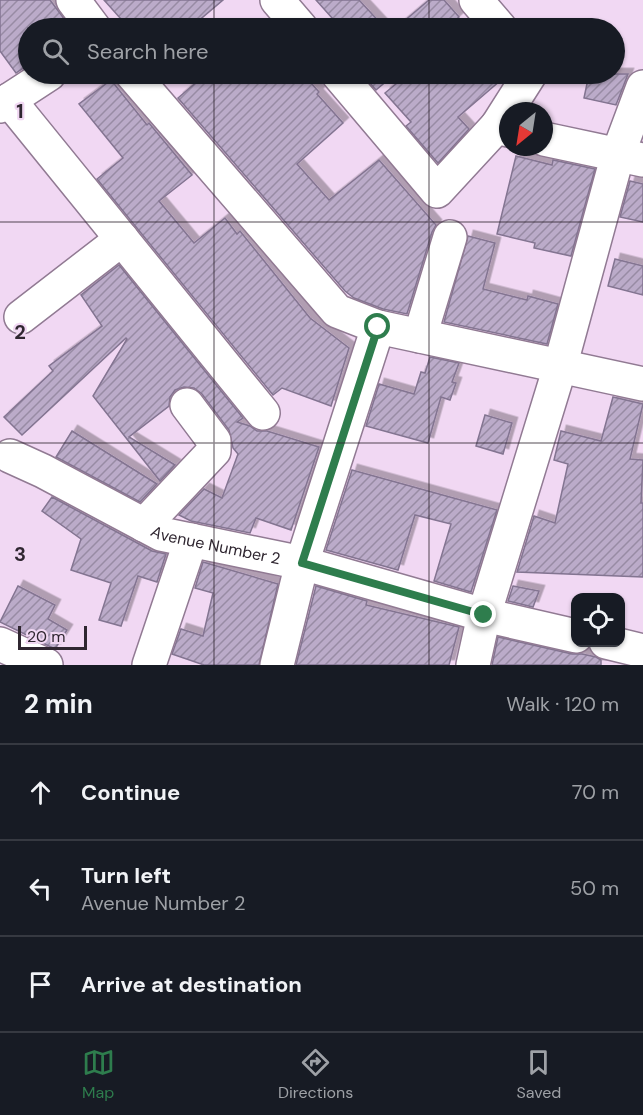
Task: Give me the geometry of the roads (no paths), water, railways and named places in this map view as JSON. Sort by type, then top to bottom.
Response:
[{"type":"street","points":[[73,0],[86,18]]},
{"type":"street","points":[[277,0],[292,18]]},
{"type":"street","points":[[476,0],[491,18]]},
{"type":"street","points":[[33,84],[4,103],[122,240],[263,413]]},
{"type":"street","points":[[141,84],[336,311],[378,327],[643,384]]},
{"type":"street","points":[[347,84],[437,191],[499,132]]},
{"type":"street","points":[[516,102],[525,84]]},
{"type":"street","points":[[473,665],[484,615],[560,367],[631,157],[643,87]]},
{"type":"street","points":[[553,141],[631,157]]},
{"type":"street","points":[[420,336],[450,237]]},
{"type":"street","points":[[21,316],[122,240]]},
{"type":"street","points":[[277,665],[302,563],[378,327]]},
{"type":"street","points":[[144,525],[214,451],[214,441],[187,405]]},
{"type":"street","name":"Avenue Number 2","points":[[10,456],[162,534],[302,563],[484,615],[571,635]]},
{"type":"street","points":[[149,665],[191,540]]},
{"type":"street","points":[[0,644],[46,665]]},
{"type":"street","points":[[625,647],[643,651]]}]
